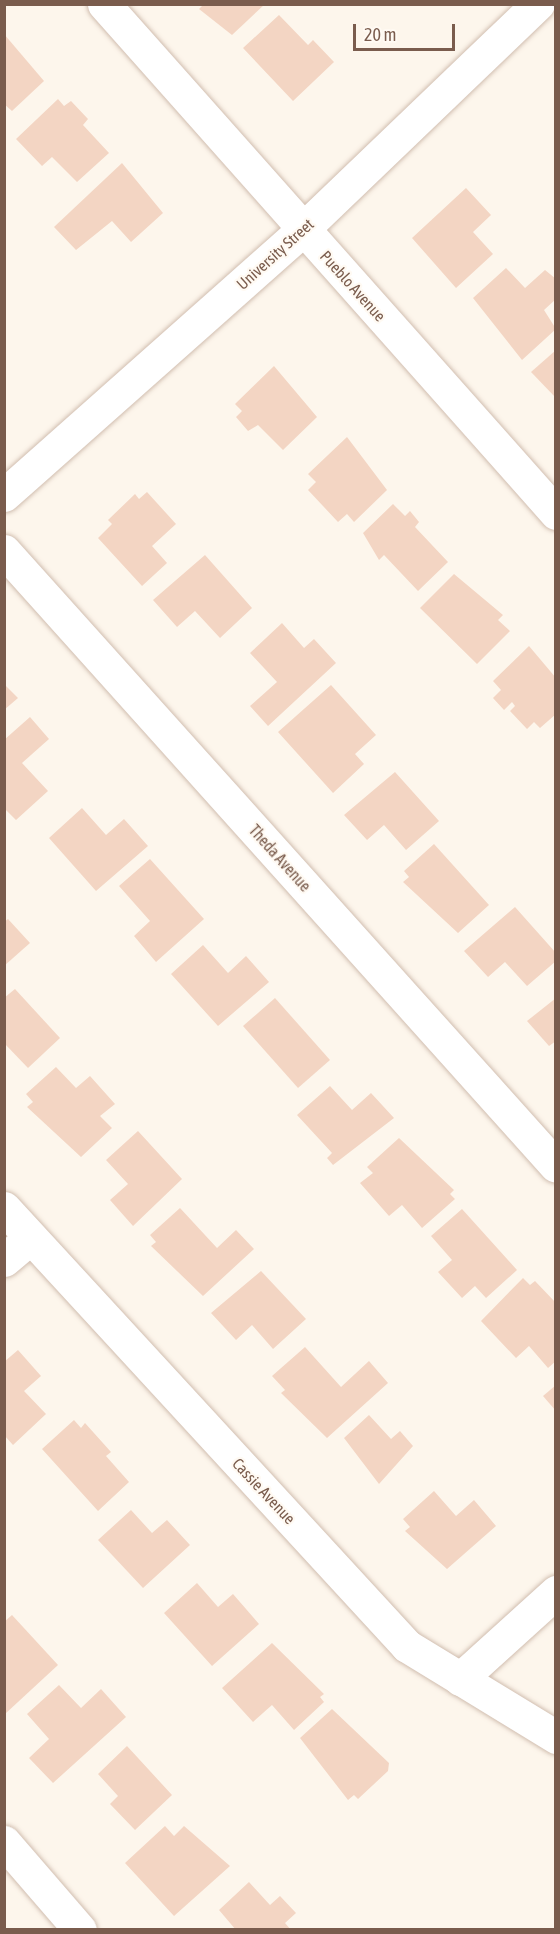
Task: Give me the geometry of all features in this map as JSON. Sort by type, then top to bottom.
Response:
[{"type":"street","name":"Pueblo Avenue","points":[[104,4],[555,513]]},
{"type":"street","name":"University Street","points":[[4,495],[302,230],[538,4]]},
{"type":"street","name":"Theda Avenue","points":[[4,551],[555,1166]]},
{"type":"street","name":"Cassie Avenue","points":[[4,1208],[407,1646],[555,1737]]},
{"type":"street","points":[[4,1260],[30,1238]]},
{"type":"street","points":[[460,1680],[555,1592]]},
{"type":"street","points":[[4,1842],[80,1929]]},
{"type":"building","points":[[204,4],[265,4],[232,35],[199,9]]},
{"type":"building","points":[[279,15],[308,45],[313,40],[334,62],[293,101],[243,48]]},
{"type":"building","points":[[4,34],[44,81],[12,111],[4,104]]},
{"type":"building","points":[[58,99],[64,106],[71,101],[88,119],[83,125],[109,153],[77,182],[52,157],[42,166],[16,139]]},
{"type":"building","points":[[122,163],[163,213],[131,242],[112,221],[76,250],[54,227]]},
{"type":"building","points":[[466,188],[491,215],[473,232],[493,254],[456,288],[412,238]]},
{"type":"building","points":[[506,268],[525,288],[545,270],[556,279],[556,299],[544,310],[556,329],[522,360],[473,298]]},
{"type":"building","points":[[556,350],[556,398],[531,372]]},
{"type":"building","points":[[274,366],[317,417],[283,450],[258,425],[248,431],[236,417],[242,411],[235,404]]},
{"type":"building","points":[[347,437],[387,490],[354,522],[347,514],[338,522],[308,490],[316,482],[308,474]]},
{"type":"building","points":[[147,492],[176,524],[152,546],[167,563],[142,586],[98,538],[112,524],[108,520],[135,494],[139,499]]},
{"type":"building","points":[[393,504],[405,516],[410,511],[419,522],[415,527],[448,562],[418,591],[384,555],[379,560],[363,533]]},
{"type":"building","points":[[205,555],[252,608],[220,638],[195,611],[177,627],[153,600]]},
{"type":"building","points":[[454,574],[503,615],[498,620],[510,631],[477,664],[420,608]]},
{"type":"building","points":[[282,623],[304,648],[314,639],[336,663],[268,726],[250,706],[277,682],[250,653]]},
{"type":"building","points":[[529,646],[556,678],[556,714],[540,728],[534,722],[527,729],[510,711],[515,706],[512,702],[504,710],[493,698],[501,690],[493,681]]},
{"type":"building","points":[[4,684],[18,698],[4,710]]},
{"type":"building","points":[[331,685],[376,735],[355,754],[364,764],[333,793],[278,732]]},
{"type":"building","points":[[30,717],[49,739],[22,763],[48,791],[16,820],[4,808],[4,740]]},
{"type":"building","points":[[395,772],[439,821],[406,850],[384,825],[367,840],[344,815]]},
{"type":"building","points":[[82,808],[106,835],[124,819],[148,846],[96,891],[49,838]]},
{"type":"building","points":[[434,844],[489,905],[458,933],[403,882],[409,877],[404,871]]},
{"type":"building","points":[[150,859],[204,919],[156,962],[134,936],[150,921],[119,886]]},
{"type":"building","points":[[515,907],[556,953],[556,961],[527,986],[505,962],[488,977],[464,951]]},
{"type":"building","points":[[8,919],[30,943],[4,966],[4,922]]},
{"type":"building","points":[[203,945],[228,973],[246,956],[269,982],[218,1026],[171,974]]},
{"type":"building","points":[[15,989],[60,1038],[28,1068],[4,1043],[4,998]]},
{"type":"building","points":[[275,998],[330,1060],[298,1088],[243,1026]]},
{"type":"building","points":[[556,998],[556,1041],[549,1046],[527,1021]]},
{"type":"building","points":[[56,1067],[76,1088],[90,1076],[115,1104],[100,1116],[112,1128],[81,1157],[27,1107],[33,1102],[26,1094]]},
{"type":"building","points":[[330,1086],[352,1110],[371,1093],[394,1118],[333,1165],[327,1158],[332,1153],[297,1115]]},
{"type":"building","points":[[138,1131],[182,1179],[133,1226],[110,1200],[128,1184],[106,1160]]},
{"type":"building","points":[[399,1138],[454,1190],[450,1194],[455,1199],[422,1228],[402,1205],[389,1216],[360,1183],[373,1173],[367,1167]]},
{"type":"building","points":[[180,1208],[217,1248],[236,1230],[254,1249],[203,1296],[151,1246],[156,1242],[150,1235]]},
{"type":"building","points":[[462,1209],[517,1270],[486,1298],[475,1286],[462,1298],[438,1272],[452,1260],[431,1236]]},
{"type":"building","points":[[261,1271],[306,1319],[273,1349],[252,1325],[236,1340],[211,1313]]},
{"type":"building","points":[[523,1278],[530,1285],[535,1281],[556,1303],[556,1361],[548,1368],[529,1346],[516,1358],[481,1321]]},
{"type":"building","points":[[305,1347],[341,1387],[369,1361],[388,1383],[327,1438],[281,1393],[285,1390],[272,1376]]},
{"type":"building","points":[[18,1350],[41,1376],[24,1391],[46,1414],[13,1445],[4,1435],[4,1362]]},
{"type":"building","points":[[556,1385],[556,1411],[543,1396]]},
{"type":"building","points":[[369,1415],[391,1439],[400,1431],[413,1446],[379,1484],[344,1438]]},
{"type":"building","points":[[74,1420],[81,1428],[85,1423],[111,1452],[106,1456],[129,1482],[98,1511],[42,1449]]},
{"type":"building","points":[[434,1491],[456,1516],[474,1500],[496,1526],[447,1569],[405,1531],[410,1527],[403,1519]]},
{"type":"building","points":[[131,1510],[152,1533],[167,1520],[190,1545],[143,1588],[98,1540]]},
{"type":"building","points":[[197,1583],[218,1607],[233,1594],[259,1624],[212,1666],[164,1613]]},
{"type":"building","points":[[12,1615],[58,1665],[5,1714],[4,1622]]},
{"type":"building","points":[[272,1643],[324,1694],[320,1697],[324,1702],[294,1730],[272,1705],[253,1722],[222,1688]]},
{"type":"building","points":[[59,1685],[81,1708],[101,1689],[126,1717],[53,1783],[29,1758],[49,1739],[27,1714]]},
{"type":"building","points":[[332,1709],[389,1763],[388,1771],[358,1799],[354,1795],[348,1800],[300,1738]]},
{"type":"building","points":[[127,1746],[172,1795],[135,1830],[110,1804],[118,1796],[98,1774]]},
{"type":"building","points":[[165,1826],[174,1836],[184,1826],[230,1866],[174,1916],[125,1863]]},
{"type":"building","points":[[249,1882],[270,1905],[280,1896],[296,1913],[285,1923],[291,1930],[236,1930],[219,1910]]}]
